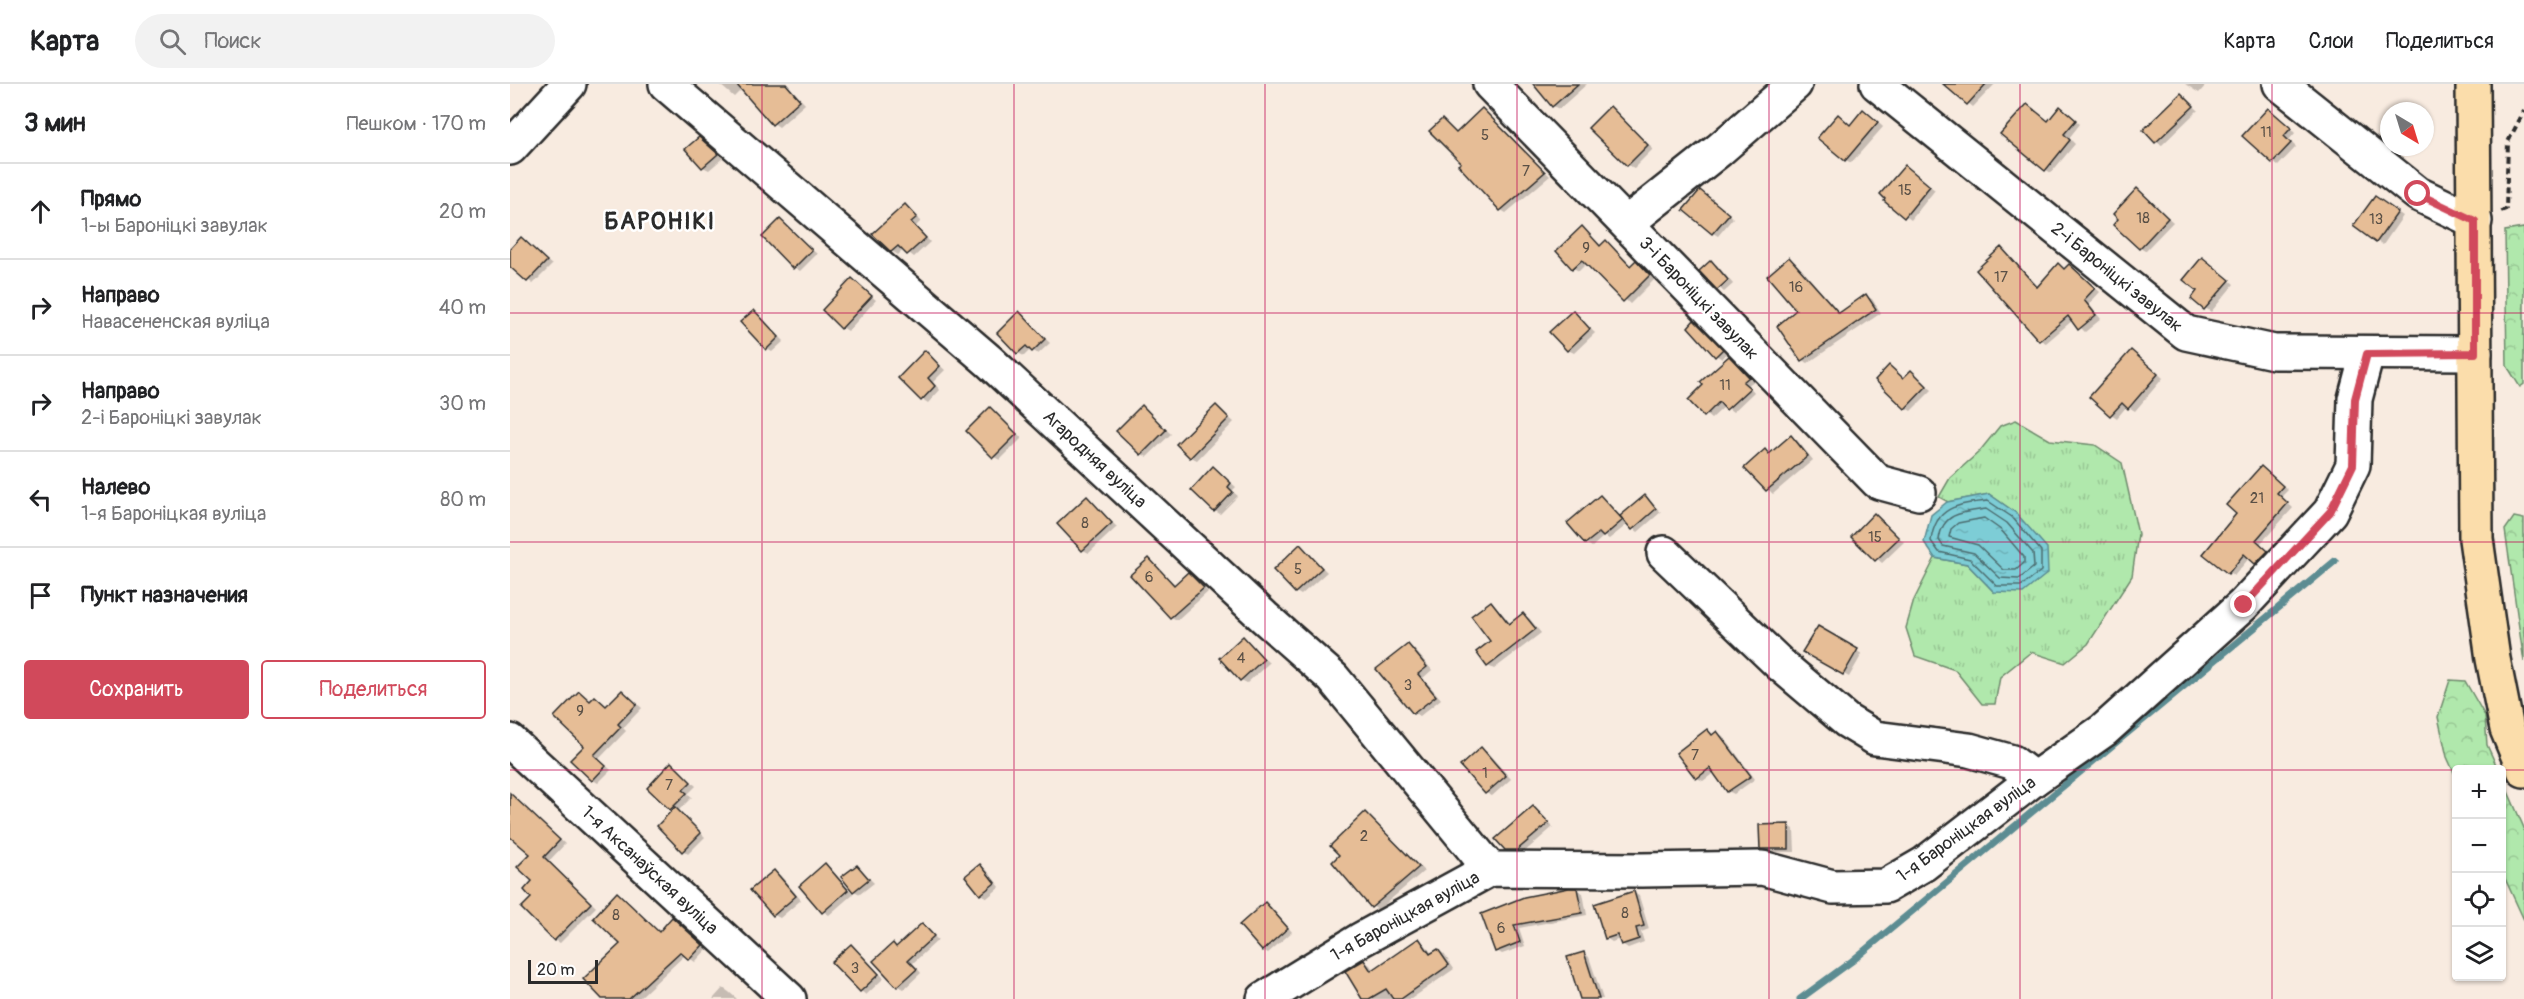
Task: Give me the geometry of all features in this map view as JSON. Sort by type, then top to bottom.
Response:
[{"type":"main road","points":[[2473,84],[2476,539],[2493,659],[2507,729],[2524,770]]},
{"type":"street","points":[[510,148],[569,84]]},
{"type":"street","name":"Агародняя вуліца","points":[[666,84],[989,361],[1264,617],[1333,678],[1490,869]]},
{"type":"street","name":"3-і Бароніцкі завулак","points":[[1490,84],[1878,482],[1918,493]]},
{"type":"street","points":[[1627,223],[1719,150],[1796,84]]},
{"type":"street","name":"2-і Бароніцкі завулак","points":[[1877,84],[2186,333],[2274,352],[2475,353]]},
{"type":"street","points":[[2280,84],[2418,194],[2475,221]]},
{"type":"street","points":[[2311,353],[2355,399]]},
{"type":"street","name":"1-я Бароніцкая вуліца","points":[[1264,999],[1360,940],[1490,869],[1762,868],[1833,886],[1886,886],[1924,864],[2034,779],[2104,730],[2244,605],[2330,512],[2353,465],[2355,399],[2367,354]]},
{"type":"street","points":[[1664,553],[1782,666],[1847,721],[1875,738],[1969,750],[2012,762],[2034,779]]},
{"type":"street","name":"1-я Аксанаўская вуліца","points":[[510,741],[789,999]]},
{"type":"path","points":[[2475,221],[2505,209],[2508,142],[2524,111]]},
{"type":"green space","points":[[2524,228],[2524,384],[2520,387],[2507,366],[2505,231]]},
{"type":"green space","points":[[2016,420],[2050,440],[2095,445],[2122,463],[2138,534],[2132,576],[2088,644],[2065,663],[2031,652],[2000,677],[1995,704],[1982,704],[1955,670],[1915,656],[1906,628],[1914,600],[1935,558],[1967,564],[1994,592],[2016,513],[1989,494],[1948,502],[1939,497],[1950,478],[1979,452],[2000,426]]},
{"type":"green space","points":[[2514,517],[2524,519],[2524,662],[2505,530]]},
{"type":"green space","points":[[2450,680],[2465,681],[2485,716],[2487,745],[2496,765],[2452,765],[2452,768],[2447,757],[2438,717]]},
{"type":"green space","points":[[2506,787],[2524,828],[2524,920],[2506,881]]},
{"type":"water","points":[[1989,494],[2016,513],[2047,548],[2048,573],[2023,593],[1994,592],[1967,564],[1935,558],[1924,542],[1931,515],[1947,502]]},
{"type":"building","points":[[736,84],[786,84],[800,100],[772,125]]},
{"type":"building","points":[[1533,84],[1578,84],[1552,107]]},
{"type":"building","points":[[1943,84],[1986,84],[1967,105]]},
{"type":"building","points":[[2181,93],[2194,106],[2155,143],[2143,130]]},
{"type":"building","points":[[2027,104],[2048,121],[2060,106],[2076,120],[2064,134],[2070,140],[2045,171],[2000,134]]},
{"type":"building","points":[[1610,106],[1648,145],[1627,166],[1588,128]]},
{"type":"building","points":[[1482,108],[1545,172],[1500,211],[1458,165],[1461,163],[1429,131],[1442,119],[1456,133]]},
{"type":"building","points":[[2268,108],[2291,128],[2284,136],[2291,143],[2272,163],[2242,136]]},
{"type":"building","points":[[1863,109],[1878,122],[1845,161],[1817,138],[1838,114],[1850,125]]},
{"type":"building","points":[[699,137],[718,154],[702,168],[685,149]]},
{"type":"building","points":[[1905,165],[1930,186],[1904,218],[1884,201],[1885,199],[1880,194]]},
{"type":"building","points":[[2137,188],[2168,218],[2139,249],[2113,225],[2118,219],[2113,214]]},
{"type":"building","points":[[1700,190],[1729,214],[1712,234],[1683,210]]},
{"type":"building","points":[[2375,196],[2398,212],[2376,243],[2353,226]]},
{"type":"building","points":[[905,204],[917,217],[911,222],[926,238],[907,255],[898,246],[891,252],[872,234]]},
{"type":"building","points":[[780,219],[812,250],[793,269],[762,237]]},
{"type":"building","points":[[1582,226],[1600,246],[1606,240],[1630,266],[1636,260],[1650,275],[1623,302],[1582,260],[1572,269],[1556,251]]},
{"type":"building","points":[[521,237],[547,261],[527,282],[510,267],[510,249]]},
{"type":"building","points":[[2001,247],[2037,287],[2058,263],[2064,269],[2069,264],[2095,288],[2084,300],[2096,315],[2078,330],[2068,316],[2039,341],[1976,270]]},
{"type":"building","points":[[1789,257],[1839,313],[1866,294],[1876,309],[1801,361],[1777,326],[1796,310],[1767,276]]},
{"type":"building","points":[[2202,257],[2230,280],[2204,310],[2191,299],[2197,291],[2183,280]]},
{"type":"building","points":[[1711,260],[1728,280],[1717,290],[1699,271]]},
{"type":"building","points":[[852,278],[872,296],[841,329],[822,310]]},
{"type":"building","points":[[754,310],[779,337],[766,350],[740,322]]},
{"type":"building","points":[[1573,310],[1590,329],[1567,351],[1549,332]]},
{"type":"building","points":[[1019,311],[1045,339],[1032,352],[1026,346],[1017,354],[997,333]]},
{"type":"building","points":[[1694,320],[1723,349],[1715,357],[1688,327]]},
{"type":"building","points":[[925,350],[940,366],[928,378],[935,386],[921,401],[898,378]]},
{"type":"building","points":[[2131,350],[2158,374],[2128,409],[2122,403],[2110,416],[2089,397]]},
{"type":"building","points":[[1729,356],[1749,377],[1743,382],[1750,388],[1726,410],[1719,402],[1704,417],[1688,400],[1703,385],[1700,382]]},
{"type":"building","points":[[1889,365],[1903,378],[1911,370],[1927,386],[1905,409],[1875,380]]},
{"type":"building","points":[[1142,405],[1166,430],[1141,455],[1116,431]]},
{"type":"building","points":[[1216,405],[1229,418],[1190,458],[1176,444]]},
{"type":"building","points":[[990,407],[1017,434],[993,458],[966,431]]},
{"type":"building","points":[[1791,435],[1808,456],[1766,491],[1744,468],[1765,449],[1769,454]]},
{"type":"building","points":[[1213,466],[1231,483],[1228,487],[1233,492],[1214,512],[1191,490]]},
{"type":"building","points":[[2261,466],[2283,486],[2277,493],[2288,503],[2256,540],[2268,551],[2255,564],[2244,554],[2228,574],[2203,554],[2236,514],[2226,505]]},
{"type":"building","points":[[1600,495],[1623,520],[1603,537],[1599,533],[1585,544],[1567,523]]},
{"type":"building","points":[[1645,495],[1656,509],[1632,530],[1620,516]]},
{"type":"building","points":[[1087,496],[1112,523],[1082,551],[1057,524]]},
{"type":"building","points":[[1874,513],[1899,538],[1875,561],[1851,537]]},
{"type":"building","points":[[1300,544],[1322,568],[1295,593],[1273,570]]},
{"type":"building","points":[[1149,558],[1174,585],[1188,572],[1204,588],[1170,618],[1130,575]]},
{"type":"building","points":[[1491,601],[1509,624],[1523,613],[1536,629],[1487,667],[1476,652],[1490,641],[1471,616]]},
{"type":"building","points":[[1818,626],[1858,649],[1843,675],[1802,652]]},
{"type":"building","points":[[1243,636],[1264,659],[1240,681],[1219,658]]},
{"type":"building","points":[[1408,644],[1427,667],[1418,674],[1436,696],[1413,714],[1376,669]]},
{"type":"building","points":[[622,690],[637,704],[618,724],[621,727],[594,755],[606,766],[592,781],[570,760],[584,746],[554,717],[579,691],[590,701],[595,696],[606,706]]},
{"type":"building","points":[[1707,729],[1712,735],[1717,731],[1751,776],[1727,792],[1710,768],[1696,779],[1676,753]]},
{"type":"building","points":[[1481,747],[1506,776],[1485,794],[1460,766]]},
{"type":"building","points":[[671,762],[691,782],[683,790],[687,793],[670,810],[647,788]]},
{"type":"building","points":[[510,793],[560,840],[544,857],[591,903],[554,941],[521,908],[531,898],[524,890],[532,881],[517,867],[530,854],[510,837]]},
{"type":"building","points":[[1533,806],[1549,823],[1517,850],[1505,850],[1495,839]]},
{"type":"building","points":[[675,807],[701,833],[682,852],[657,826]]},
{"type":"building","points":[[1365,812],[1419,867],[1371,908],[1332,862],[1339,855],[1330,846]]},
{"type":"building","points":[[1789,824],[1789,849],[1760,849],[1759,825]]},
{"type":"building","points":[[825,863],[848,890],[822,913],[799,886]]},
{"type":"building","points":[[980,864],[995,883],[980,895],[965,876]]},
{"type":"building","points":[[857,865],[869,879],[853,892],[841,877]]},
{"type":"building","points":[[774,870],[796,896],[773,916],[750,890]]},
{"type":"building","points":[[1577,888],[1582,913],[1514,925],[1520,942],[1495,952],[1481,914],[1524,897]]},
{"type":"building","points":[[1634,891],[1644,926],[1636,928],[1639,939],[1621,945],[1617,935],[1605,939],[1594,904]]},
{"type":"building","points":[[617,892],[659,932],[672,917],[703,945],[689,960],[680,952],[629,999],[602,999],[583,979],[620,944],[593,918]]},
{"type":"building","points":[[1265,902],[1288,928],[1262,951],[1239,925]]},
{"type":"building","points":[[922,923],[934,936],[908,960],[917,969],[897,987],[873,961],[893,943],[896,947]]},
{"type":"building","points":[[1419,938],[1430,954],[1438,949],[1449,965],[1401,999],[1393,999],[1386,989],[1369,999],[1362,999],[1345,971],[1364,960],[1371,971]]},
{"type":"building","points":[[851,944],[879,974],[860,992],[831,962]]},
{"type":"building","points":[[1584,952],[1599,999],[1580,999],[1567,957]]},
{"type":"waterway","points":[[1800,999],[1852,961],[2335,561]]},
{"type":"district","name":"БАРОНІКІ","points":[[660,221]]},
{"type":"route","points":[[2244,605],[2330,512],[2353,465],[2355,399],[2367,354],[2475,353],[2475,221],[2418,194]]}]
